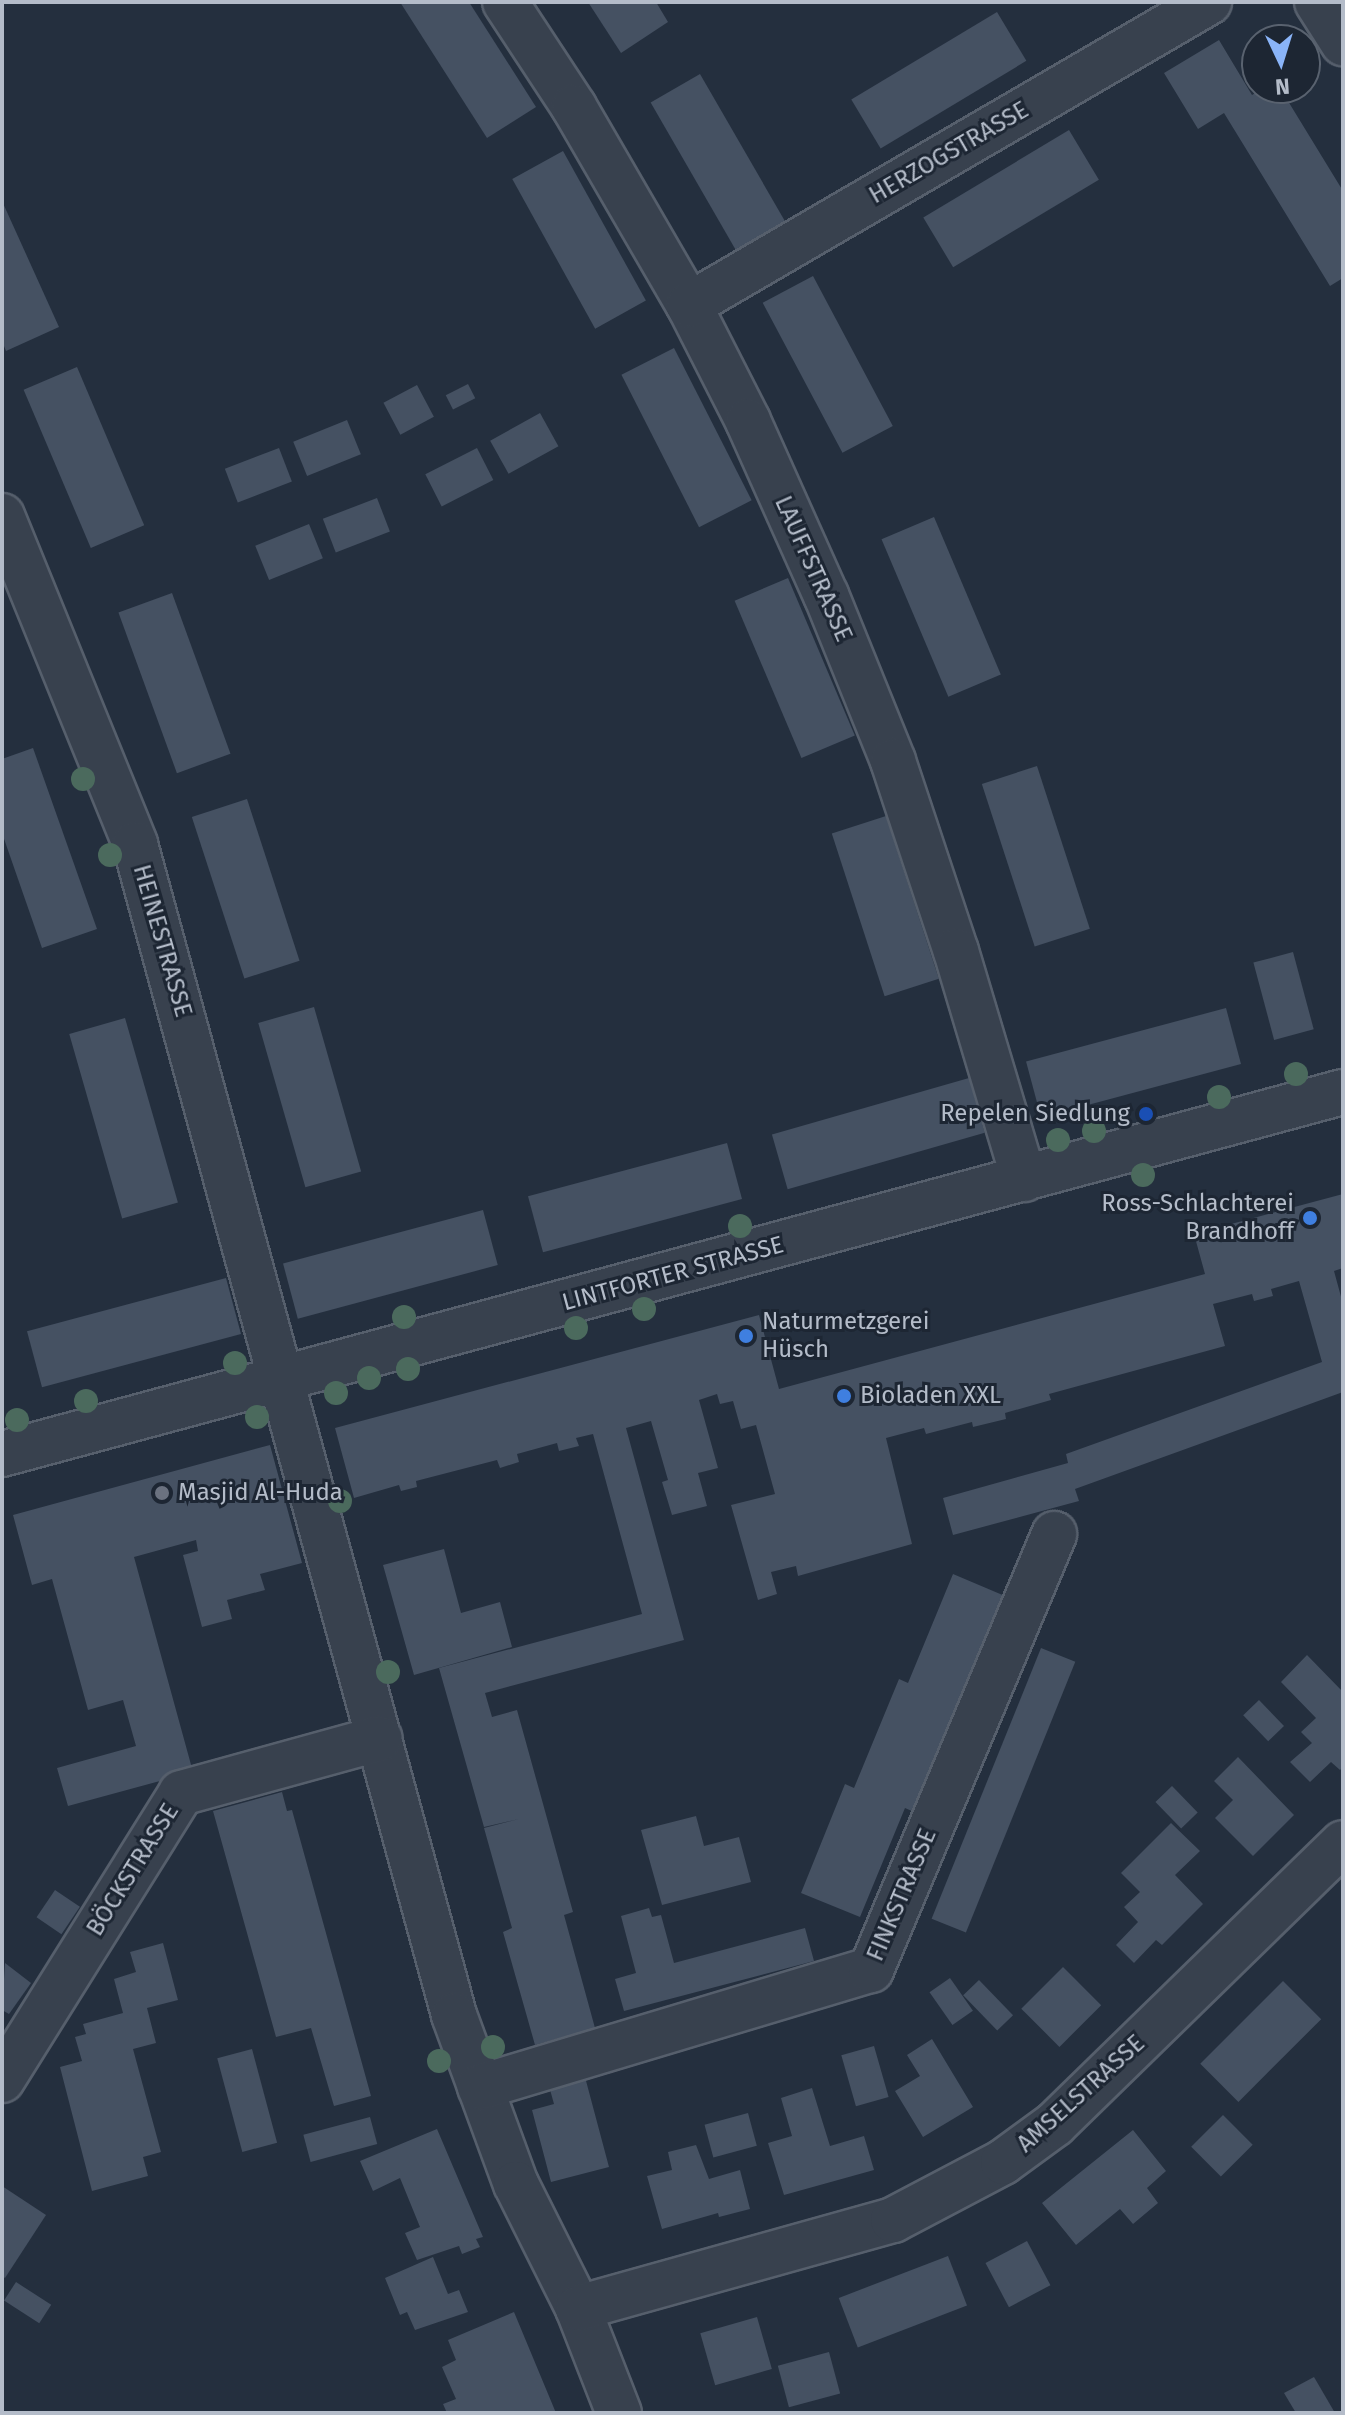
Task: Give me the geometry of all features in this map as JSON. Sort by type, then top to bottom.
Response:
[{"type":"street","name":"LAUFFSTRASSE","points":[[505,2],[574,107],[689,305],[748,421],[813,566],[893,761],[956,951],[1024,1179]]},
{"type":"street","name":"HERZOGSTRASSE","points":[[689,305],[1209,2]]},
{"type":"street","points":[[1317,2],[1343,43]]},
{"type":"street","name":"HEINESTRASSE","points":[[2,516],[135,844],[284,1379]]},
{"type":"street","name":"LINTFORTER STRASSE","points":[[2,1454],[1343,1092]]},
{"type":"street","points":[[284,1379],[454,2015],[516,2184],[578,2308],[619,2413]]},
{"type":"street","name":"FINKSTRASSE","points":[[480,2087],[871,1970],[1054,1534]]},
{"type":"street","name":"BÖCKSTRASSE","points":[[2,2080],[181,1793],[380,1738]]},
{"type":"street","name":"AMSELSTRASSE","points":[[578,2308],[893,2220],[1003,2162],[1055,2124],[1343,1843]]},
{"type":"building","points":[[400,2],[469,2],[536,107],[487,138]]},
{"type":"building","points":[[588,2],[656,2],[668,22],[621,53]]},
{"type":"building","points":[[997,12],[1026,61],[881,148],[851,100]]},
{"type":"building","points":[[1219,40],[1241,77],[1241,104],[1290,104],[1343,191],[1343,278],[1330,286],[1224,113],[1198,129],[1164,73]]},
{"type":"building","points":[[700,74],[785,221],[736,250],[651,102]]},
{"type":"building","points":[[1069,130],[1099,180],[953,267],[923,218]]},
{"type":"building","points":[[563,151],[646,301],[595,329],[512,179]]},
{"type":"building","points":[[2,201],[59,327],[6,351],[2,341]]},
{"type":"building","points":[[813,276],[893,426],[842,453],[763,303]]},
{"type":"building","points":[[674,348],[752,500],[699,527],[621,375]]},
{"type":"building","points":[[77,367],[144,525],[91,548],[24,390]]},
{"type":"building","points":[[468,384],[475,398],[453,410],[446,395]]},
{"type":"building","points":[[417,385],[434,417],[400,435],[383,403]]},
{"type":"building","points":[[540,413],[558,446],[509,474],[490,441]]},
{"type":"building","points":[[347,420],[361,454],[307,476],[293,442]]},
{"type":"building","points":[[279,448],[292,482],[238,502],[225,469]]},
{"type":"building","points":[[477,448],[493,480],[442,506],[425,474]]},
{"type":"building","points":[[377,498],[390,532],[336,552],[323,519]]},
{"type":"building","points":[[934,517],[1001,674],[948,697],[882,539]]},
{"type":"building","points":[[309,524],[323,558],[269,580],[255,546]]},
{"type":"building","points":[[788,578],[855,735],[801,758],[735,601]]},
{"type":"building","points":[[172,593],[230,754],[177,773],[118,612]]},
{"type":"building","points":[[33,748],[97,929],[42,948],[2,833],[2,759]]},
{"type":"building","points":[[1037,766],[1090,929],[1035,947],[982,784]]},
{"type":"building","points":[[247,799],[300,961],[244,979],[192,817]]},
{"type":"building","points":[[886,816],[939,979],[885,996],[832,834]]},
{"type":"building","points":[[1293,952],[1314,1029],[1274,1040],[1253,963]]},
{"type":"building","points":[[314,1007],[361,1171],[305,1187],[258,1023]]},
{"type":"building","points":[[1226,1008],[1241,1064],[1041,1118],[1026,1062]]},
{"type":"building","points":[[125,1018],[178,1203],[122,1219],[69,1034]]},
{"type":"building","points":[[969,1078],[985,1133],[788,1189],[772,1135]]},
{"type":"building","points":[[727,1143],[742,1199],[543,1252],[528,1196]]},
{"type":"building","points":[[1343,1194],[1343,1268],[1334,1271],[1343,1304],[1343,1392],[1075,1489],[1079,1501],[953,1535],[943,1498],[1068,1463],[1066,1454],[1322,1362],[1299,1281],[1271,1289],[1273,1296],[1254,1301],[1252,1294],[1213,1304],[1225,1346],[1049,1394],[1051,1400],[1005,1413],[1006,1419],[973,1427],[972,1422],[926,1434],[924,1428],[886,1438],[912,1544],[798,1576],[796,1566],[771,1572],[777,1594],[758,1600],[731,1505],[775,1494],[756,1425],[741,1429],[733,1401],[720,1404],[717,1394],[699,1400],[718,1468],[698,1473],[707,1506],[672,1515],[662,1482],[668,1480],[651,1421],[626,1428],[684,1640],[485,1693],[492,1717],[517,1710],[573,1912],[564,1915],[595,2028],[535,2045],[503,1932],[512,1928],[484,1828],[519,1819],[484,1827],[439,1668],[642,1614],[593,1434],[576,1438],[579,1446],[559,1451],[557,1443],[517,1454],[519,1462],[500,1468],[497,1460],[416,1481],[417,1487],[401,1491],[399,1485],[354,1498],[335,1428],[759,1315],[779,1389],[1205,1274],[1194,1234]]},
{"type":"building","points":[[483,1210],[498,1265],[298,1319],[283,1264]]},
{"type":"building","points":[[226,1278],[241,1334],[42,1387],[27,1331]]},
{"type":"building","points":[[270,1445],[302,1563],[260,1574],[265,1590],[227,1600],[232,1619],[202,1627],[183,1555],[198,1551],[196,1540],[134,1557],[193,1772],[68,1806],[57,1768],[136,1746],[123,1700],[88,1710],[52,1579],[32,1585],[13,1515]]},
{"type":"building","points":[[444,1549],[461,1613],[500,1602],[512,1647],[414,1675],[383,1565]]},
{"type":"building","points":[[953,1574],[1012,1599],[968,1707],[959,1703],[914,1812],[905,1808],[860,1917],[801,1893],[845,1784],[854,1788],[899,1679],[908,1683]]},
{"type":"building","points":[[1041,1648],[1075,1662],[966,1933],[932,1919]]},
{"type":"building","points":[[1307,1655],[1343,1692],[1343,1767],[1340,1770],[1331,1762],[1310,1782],[1290,1762],[1312,1743],[1301,1732],[1316,1718],[1281,1682]]},
{"type":"building","points":[[1259,1700],[1284,1726],[1268,1741],[1243,1715]]},
{"type":"building","points":[[1238,1757],[1294,1815],[1253,1856],[1215,1818],[1233,1800],[1214,1781]]},
{"type":"building","points":[[1172,1786],[1198,1813],[1181,1829],[1155,1802]]},
{"type":"building","points":[[282,1792],[287,1811],[292,1810],[371,2096],[334,2106],[311,2028],[276,2037],[213,1811]]},
{"type":"building","points":[[696,1816],[704,1846],[739,1837],[751,1882],[662,1905],[641,1830]]},
{"type":"building","points":[[1171,1823],[1200,1851],[1175,1875],[1203,1904],[1162,1945],[1156,1940],[1134,1963],[1116,1945],[1138,1922],[1124,1907],[1140,1892],[1121,1873]]},
{"type":"building","points":[[55,1890],[80,1907],[61,1934],[37,1917]]},
{"type":"building","points":[[649,1908],[652,1917],[661,1915],[674,1963],[805,1928],[814,1961],[624,2011],[615,1979],[636,1973],[621,1916]]},
{"type":"building","points":[[163,1943],[178,2000],[147,2008],[156,2043],[133,2049],[161,2152],[143,2157],[148,2176],[92,2191],[60,2067],[82,2061],[75,2037],[86,2034],[83,2024],[123,2013],[114,1979],[136,1972],[130,1952]]},
{"type":"building","points":[[5,1963],[31,1983],[9,2014],[2,2010]]},
{"type":"building","points":[[1063,1967],[1101,2005],[1059,2047],[1021,2009]]},
{"type":"building","points":[[950,1978],[973,2011],[952,2025],[930,1992]]},
{"type":"building","points":[[979,1980],[1013,2015],[997,2031],[963,1995]]},
{"type":"building","points":[[1283,1981],[1321,2019],[1238,2102],[1200,2064]]},
{"type":"building","points":[[932,2039],[973,2107],[923,2137],[895,2091],[920,2076],[907,2055]]},
{"type":"building","points":[[874,2046],[889,2097],[856,2106],[841,2055]]},
{"type":"building","points":[[252,2049],[277,2143],[242,2152],[217,2058]]},
{"type":"building","points":[[585,2077],[609,2167],[551,2182],[532,2110],[554,2104],[549,2086]]},
{"type":"building","points":[[812,2088],[830,2146],[864,2136],[874,2170],[784,2195],[768,2143],[792,2136],[781,2098]]},
{"type":"building","points":[[748,2113],[757,2146],[713,2157],[705,2125]]},
{"type":"building","points":[[1223,2115],[1253,2145],[1221,2177],[1191,2147]]},
{"type":"building","points":[[370,2117],[377,2144],[311,2162],[303,2135]]},
{"type":"building","points":[[437,2129],[483,2237],[476,2239],[480,2247],[462,2254],[459,2246],[417,2260],[405,2233],[420,2227],[400,2178],[373,2191],[360,2161]]},
{"type":"building","points":[[1133,2130],[1166,2171],[1147,2188],[1158,2203],[1133,2224],[1120,2209],[1076,2245],[1042,2203]]},
{"type":"building","points":[[696,2145],[709,2179],[740,2170],[750,2209],[719,2217],[718,2213],[662,2229],[647,2176],[672,2170],[668,2152]]},
{"type":"building","points":[[2,2186],[46,2215],[5,2278],[2,2276]]},
{"type":"building","points":[[1027,2241],[1050,2285],[1009,2307],[986,2263]]},
{"type":"building","points":[[948,2256],[967,2305],[858,2347],[839,2298]]},
{"type":"building","points":[[433,2257],[448,2294],[459,2290],[468,2312],[415,2330],[407,2312],[400,2315],[385,2278]]},
{"type":"building","points":[[16,2282],[51,2305],[39,2323],[4,2300]]},
{"type":"building","points":[[514,2312],[556,2413],[447,2413],[443,2404],[456,2399],[442,2367],[456,2360],[448,2340]]},
{"type":"building","points":[[757,2317],[772,2369],[715,2385],[700,2333]]},
{"type":"building","points":[[829,2352],[840,2394],[789,2407],[778,2366]]},
{"type":"building","points":[[1314,2377],[1335,2413],[1296,2413],[1284,2393]]},
{"type":"place","name":"Repelen Siedlung","points":[[1146,1114]]},
{"type":"place","name":"Ross-Schlachterei Brandhoff","points":[[1310,1218]]},
{"type":"place","name":"Naturmetzgerei Hüsch","points":[[746,1336]]},
{"type":"place","name":"Bioladen XXL","points":[[844,1396]]},
{"type":"place","name":"Masjid Al-Huda","points":[[162,1493]]}]
